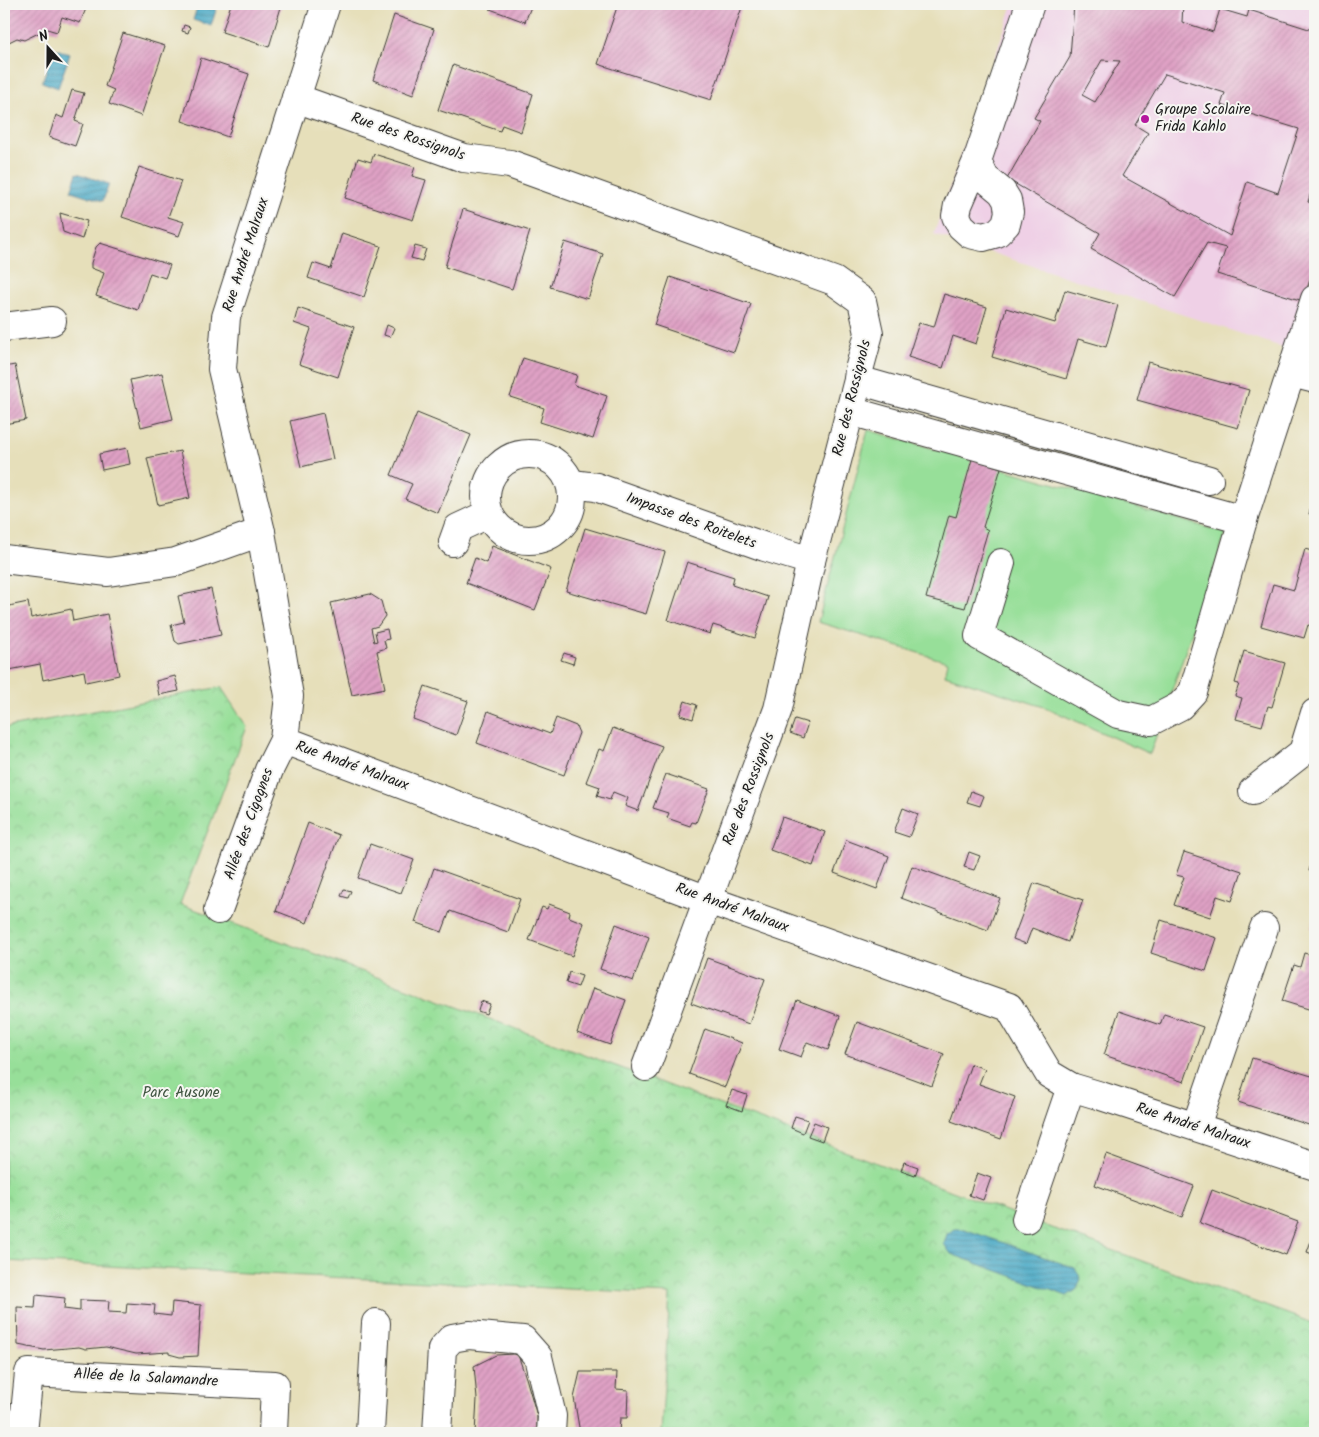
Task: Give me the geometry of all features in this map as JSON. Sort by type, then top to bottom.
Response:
[{"type":"street","name":"Rue André Malraux","points":[[326,4],[226,317],[222,369],[261,532],[289,696],[284,740],[708,900],[1009,1007],[1049,1074],[1071,1087],[1315,1166]]},
{"type":"street","points":[[977,161],[1030,4]]},
{"type":"street","name":"Rue des Rossignols","points":[[296,98],[464,158],[510,164],[834,281],[862,301],[868,332],[858,380],[810,561],[778,709],[646,1067]]},
{"type":"street","points":[[1001,563],[978,636],[1118,714],[1151,721],[1180,706],[1192,692],[1243,520],[1303,376],[1315,299]]},
{"type":"street","points":[[4,327],[52,321]]},
{"type":"street","points":[[858,380],[1209,480]]},
{"type":"street","points":[[850,411],[1243,520]]},
{"type":"street","points":[[531,453],[546,456],[558,464],[572,484],[572,504],[567,517],[559,528],[547,536],[534,540],[520,539],[506,534],[488,514],[485,500],[486,486],[492,473],[508,458],[531,453]]},
{"type":"street","name":"Impasse des Roitelets","points":[[572,484],[596,487],[810,561]]},
{"type":"street","points":[[453,542],[458,528],[488,514]]},
{"type":"street","points":[[4,559],[108,572],[176,562],[261,532]]},
{"type":"street","points":[[1254,791],[1303,752],[1315,713]]},
{"type":"street","name":"Allée des Cigognes","points":[[218,910],[269,770],[284,740]]},
{"type":"street","points":[[1196,1126],[1264,928]]},
{"type":"street","points":[[1026,1219],[1071,1087]]},
{"type":"street","points":[[370,1433],[376,1323]]},
{"type":"street","points":[[437,1433],[442,1349],[452,1338],[469,1335],[523,1340],[538,1357],[552,1416],[551,1433]]},
{"type":"street","name":"Allée de la Salamandre","points":[[23,1433],[29,1373],[275,1384],[273,1433]]},
{"type":"shaded area","name":"Groupe Scolaire Frida Kahlo","points":[[1013,4],[1315,4],[1315,264],[1288,349],[934,234]]},
{"type":"green space","points":[[868,430],[1226,533],[1150,754],[1047,708],[945,675],[948,662],[818,622]]},
{"type":"green space","name":"Parc Ausone","points":[[221,687],[247,727],[180,904],[889,1168],[1315,1324],[1315,1433],[661,1433],[670,1294],[4,1261],[4,728]]},
{"type":"water","points":[[198,4],[218,4],[211,26],[193,20]]},
{"type":"water","points":[[54,48],[70,54],[58,88],[42,82]]},
{"type":"water","points":[[77,173],[109,184],[103,201],[71,191]]},
{"type":"water","points":[[954,1229],[964,1229],[1075,1268],[1081,1279],[1076,1290],[1067,1296],[951,1254],[944,1244],[947,1234]]},
{"type":"building","points":[[4,4],[13,6],[14,4],[88,4],[80,23],[62,17],[57,32],[47,29],[24,40],[17,38],[5,44]]},
{"type":"building","points":[[231,4],[282,4],[269,47],[222,32]]},
{"type":"building","points":[[492,4],[532,4],[525,22],[490,9]]},
{"type":"building","points":[[618,4],[743,4],[711,100],[598,64]]},
{"type":"building","points":[[1074,4],[1183,4],[1182,22],[1213,32],[1220,9],[1247,17],[1249,10],[1315,31],[1315,179],[1308,202],[1315,204],[1315,264],[1303,301],[1217,274],[1226,248],[1207,243],[1175,297],[1091,249],[1100,233],[1007,179],[1040,121],[1034,118],[1070,57]],"holes":[[[1102,60],[1120,61],[1095,102],[1082,95]],[[1165,74],[1225,93],[1221,105],[1299,129],[1278,193],[1247,182],[1230,236],[1122,176],[1148,133],[1135,125]]]},
{"type":"building","points":[[394,15],[434,29],[413,95],[373,80]]},
{"type":"building","points":[[184,25],[190,27],[188,33],[182,31]]},
{"type":"building","points":[[123,33],[165,46],[141,116],[109,104],[114,90],[105,86]]},
{"type":"building","points":[[201,58],[249,74],[228,137],[182,121]]},
{"type":"building","points":[[453,65],[533,94],[521,132],[502,125],[500,131],[438,110]]},
{"type":"building","points":[[72,90],[84,93],[75,121],[83,124],[75,146],[49,137],[56,115],[63,118]]},
{"type":"building","points":[[374,154],[415,167],[412,176],[426,180],[413,220],[345,198],[358,158],[371,162]]},
{"type":"building","points":[[139,167],[181,181],[168,217],[184,222],[179,236],[122,217]]},
{"type":"building","points":[[463,209],[530,231],[512,289],[445,267]]},
{"type":"building","points":[[60,213],[87,221],[82,239],[63,232]]},
{"type":"building","points":[[342,233],[381,246],[364,297],[308,278],[313,263],[331,269]]},
{"type":"building","points":[[565,242],[603,254],[588,299],[550,287]]},
{"type":"building","points":[[100,243],[170,265],[165,278],[150,273],[138,310],[96,296],[104,273],[91,268],[91,263],[96,247]]},
{"type":"building","points":[[415,246],[426,249],[422,261],[411,258]]},
{"type":"building","points":[[670,277],[751,304],[734,352],[654,325]]},
{"type":"building","points":[[1065,290],[1118,305],[1106,347],[1078,339],[1066,379],[992,357],[1006,308],[1055,323]]},
{"type":"building","points":[[944,294],[987,307],[976,344],[953,336],[943,368],[908,357],[919,323],[934,327]]},
{"type":"building","points":[[298,308],[354,327],[338,377],[299,364],[311,329],[294,323]]},
{"type":"building","points":[[387,325],[394,328],[390,337],[384,335]]},
{"type":"building","points":[[523,358],[577,375],[574,385],[607,396],[593,439],[540,422],[544,408],[510,397]]},
{"type":"building","points":[[1148,362],[1249,390],[1238,428],[1137,400]]},
{"type":"building","points":[[15,365],[26,420],[4,424],[4,367]]},
{"type":"building","points":[[162,373],[173,419],[141,427],[130,380]]},
{"type":"building","points":[[323,413],[333,459],[301,467],[290,421]]},
{"type":"building","points":[[417,413],[471,435],[438,513],[405,499],[412,484],[391,475]]},
{"type":"building","points":[[127,448],[130,464],[102,470],[99,454]]},
{"type":"building","points":[[180,451],[190,498],[158,505],[147,458]]},
{"type":"building","points":[[972,459],[1001,468],[983,527],[988,530],[965,608],[926,598],[949,515],[956,517]]},
{"type":"building","points":[[1315,492],[1315,516],[1309,514]]},
{"type":"building","points":[[585,528],[665,552],[646,614],[566,591]]},
{"type":"building","points":[[492,546],[551,569],[535,610],[466,583],[475,558],[486,563]]},
{"type":"building","points":[[1305,549],[1315,552],[1315,627],[1308,625],[1304,638],[1261,626],[1273,584],[1294,590]]},
{"type":"building","points":[[687,562],[734,577],[732,585],[768,597],[755,638],[713,625],[710,634],[668,620]]},
{"type":"building","points":[[211,589],[221,635],[179,644],[175,641],[171,625],[184,622],[178,596]]},
{"type":"building","points":[[370,594],[381,601],[385,616],[378,626],[371,628],[374,642],[377,641],[375,632],[387,629],[389,639],[384,640],[386,648],[377,651],[385,688],[352,695],[331,603]]},
{"type":"building","points":[[28,602],[31,618],[71,609],[73,621],[107,614],[119,675],[86,682],[84,671],[43,680],[40,664],[4,671],[4,607]]},
{"type":"building","points":[[1244,651],[1285,663],[1272,707],[1268,706],[1262,726],[1236,719],[1242,698],[1235,696],[1239,684],[1235,683]]},
{"type":"building","points":[[564,653],[575,657],[573,664],[561,660]]},
{"type":"building","points":[[175,676],[179,691],[159,695],[156,681]]},
{"type":"building","points":[[425,686],[468,701],[456,735],[413,719]]},
{"type":"building","points":[[685,701],[697,705],[693,719],[680,715]]},
{"type":"building","points":[[488,711],[550,734],[556,718],[576,726],[579,733],[564,775],[477,743]]},
{"type":"building","points":[[795,719],[808,723],[803,738],[790,733]]},
{"type":"building","points":[[613,728],[662,746],[638,811],[625,806],[628,798],[613,792],[610,800],[597,796],[600,787],[586,782],[599,749],[604,751]]},
{"type":"building","points":[[666,774],[709,789],[696,823],[692,822],[690,826],[667,818],[669,813],[653,808]]},
{"type":"building","points":[[971,791],[984,796],[980,806],[967,802]]},
{"type":"building","points":[[903,808],[918,814],[909,837],[894,832]]},
{"type":"building","points":[[782,817],[825,832],[813,866],[770,850]]},
{"type":"building","points":[[308,823],[339,835],[307,923],[276,911]]},
{"type":"building","points":[[846,840],[889,856],[877,889],[834,873]]},
{"type":"building","points":[[370,844],[414,860],[401,893],[358,878]]},
{"type":"building","points":[[969,852],[980,856],[974,870],[964,867]]},
{"type":"building","points":[[1184,852],[1242,871],[1232,901],[1217,896],[1210,917],[1174,905],[1184,877],[1176,875]]},
{"type":"building","points":[[1313,855],[1315,855],[1315,873],[1309,871]]},
{"type":"building","points":[[912,866],[1000,898],[988,930],[901,898]]},
{"type":"building","points":[[434,868],[520,899],[508,932],[450,911],[442,932],[415,922]]},
{"type":"building","points":[[1034,883],[1083,900],[1068,942],[1032,928],[1026,944],[1013,939]]},
{"type":"building","points":[[344,889],[351,891],[348,898],[341,896]]},
{"type":"building","points":[[549,904],[570,912],[569,917],[584,923],[572,956],[529,940],[542,907],[547,909]]},
{"type":"building","points":[[1315,916],[1315,930],[1311,928]]},
{"type":"building","points":[[1161,920],[1217,938],[1206,971],[1151,953]]},
{"type":"building","points":[[616,924],[649,937],[633,981],[600,969]]},
{"type":"building","points":[[1304,953],[1315,956],[1315,1011],[1282,1001],[1294,965],[1300,967]]},
{"type":"building","points":[[707,958],[765,979],[749,1024],[691,1003]]},
{"type":"building","points":[[569,972],[582,976],[578,987],[566,983]]},
{"type":"building","points":[[593,988],[626,1000],[610,1045],[577,1033]]},
{"type":"building","points":[[797,1000],[840,1016],[828,1050],[807,1042],[801,1057],[779,1049]]},
{"type":"building","points":[[481,1001],[490,1004],[486,1014],[478,1011]]},
{"type":"building","points":[[1119,1011],[1160,1025],[1164,1014],[1203,1027],[1184,1082],[1104,1055]]},
{"type":"building","points":[[857,1022],[944,1054],[932,1086],[845,1054]]},
{"type":"building","points":[[705,1029],[742,1043],[725,1087],[689,1074]]},
{"type":"building","points":[[1252,1058],[1315,1077],[1315,1127],[1238,1102]]},
{"type":"building","points":[[971,1064],[985,1069],[979,1084],[1015,1097],[1001,1139],[951,1121]]},
{"type":"building","points":[[732,1090],[747,1095],[742,1111],[726,1105]]},
{"type":"building","points":[[795,1116],[808,1120],[803,1133],[791,1128]]},
{"type":"building","points":[[814,1122],[827,1127],[822,1141],[808,1136]]},
{"type":"building","points":[[1106,1154],[1194,1186],[1182,1217],[1095,1185]]},
{"type":"building","points":[[904,1162],[918,1167],[915,1176],[901,1171]]},
{"type":"building","points":[[977,1173],[991,1178],[983,1200],[969,1195]]},
{"type":"building","points":[[1212,1190],[1298,1222],[1286,1255],[1200,1223]]},
{"type":"building","points":[[1315,1230],[1315,1255],[1307,1252]]},
{"type":"building","points":[[36,1295],[65,1298],[64,1309],[80,1311],[80,1300],[109,1301],[108,1312],[126,1313],[127,1303],[155,1305],[154,1314],[171,1316],[172,1302],[201,1305],[198,1356],[180,1357],[169,1354],[169,1352],[136,1354],[106,1347],[44,1350],[18,1345],[17,1307],[35,1308]]},
{"type":"building","points":[[496,1355],[518,1355],[526,1378],[537,1416],[537,1433],[475,1433],[477,1399],[474,1366]]},
{"type":"building","points":[[580,1372],[617,1372],[616,1389],[628,1390],[627,1418],[620,1418],[619,1433],[580,1433],[574,1398]]},
{"type":"place","name":"Groupe Scolaire Frida Kahlo","points":[[1145,119]]}]
